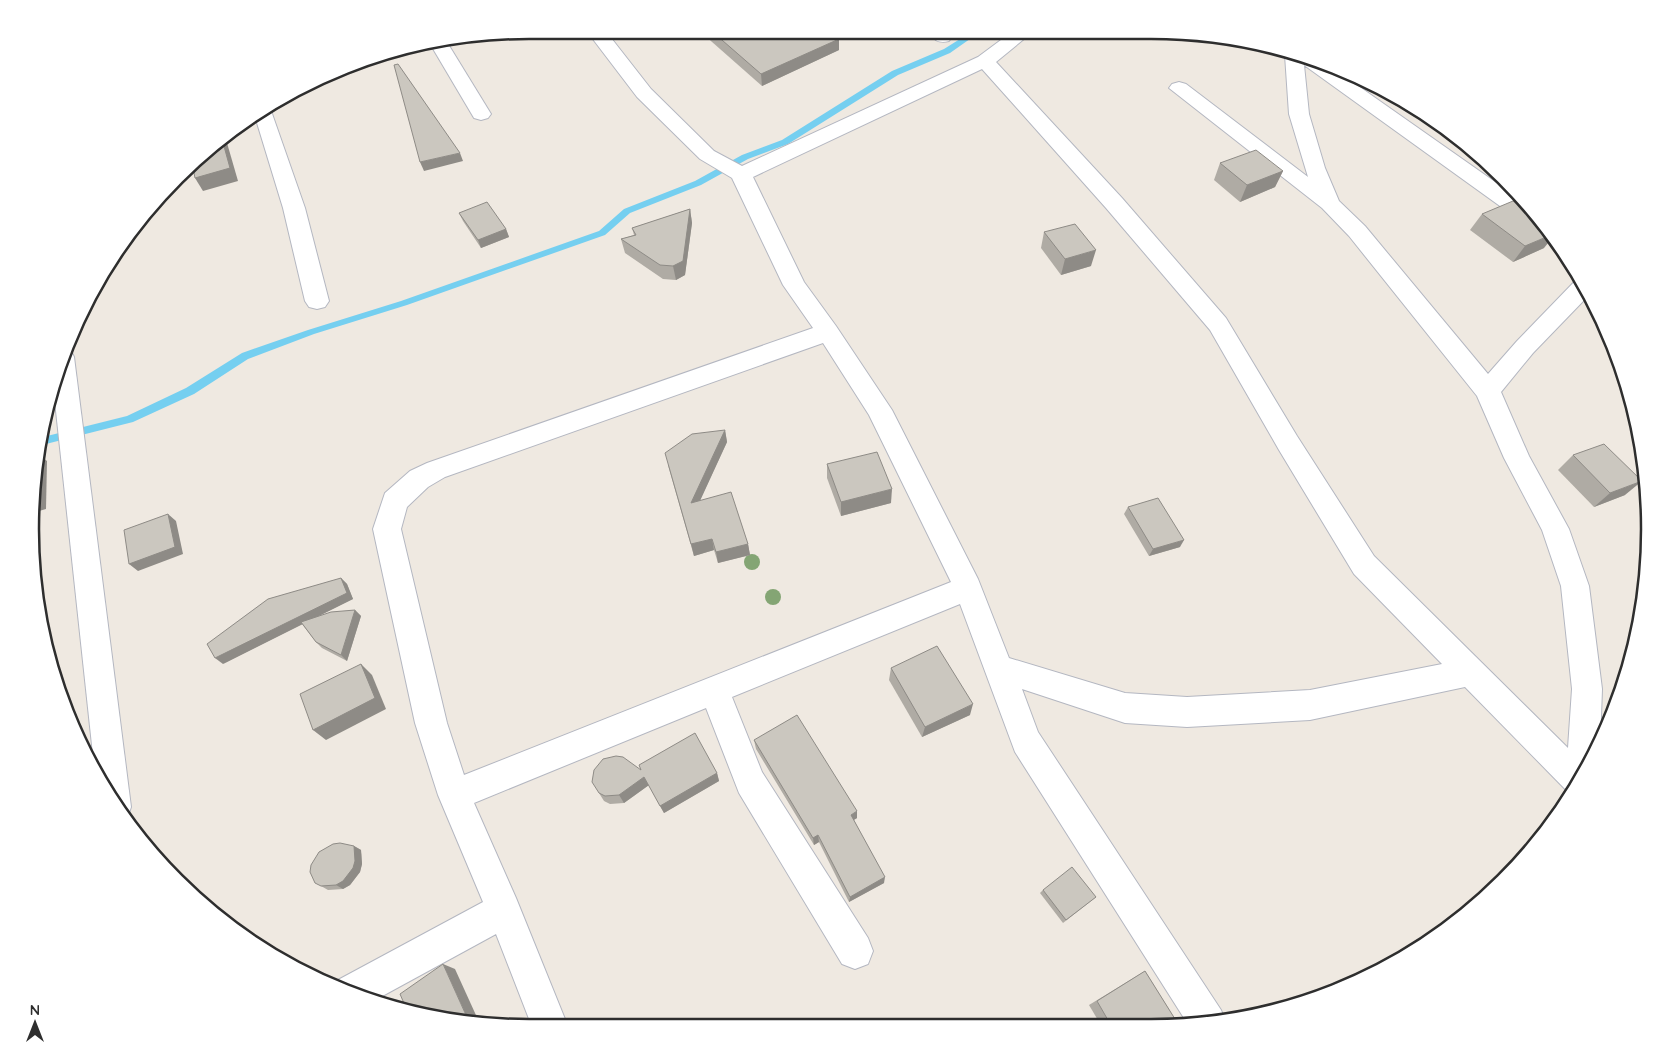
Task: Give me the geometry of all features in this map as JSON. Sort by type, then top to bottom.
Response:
[{"type":"street","points":[[602,39],[644,93],[706,155],[741,174],[794,285],[828,332],[879,410],[968,588],[1026,741],[1204,1016]]},
{"type":"street","points":[[741,174],[985,61],[1014,39]]},
{"type":"street","points":[[441,47],[480,114]]},
{"type":"street","points":[[1294,60],[1299,114],[1315,168],[1330,204]]},
{"type":"street","points":[[985,61],[1027,110],[1114,203],[1218,324],[1288,443],[1364,565],[1574,776]]},
{"type":"street","points":[[1324,71],[1527,215]]},
{"type":"street","points":[[1179,88],[1330,204],[1357,231],[1488,392],[1517,458],[1555,529],[1575,586],[1587,689],[1583,761]]},
{"type":"street","points":[[264,116],[294,208],[317,302]]},
{"type":"street","points":[[1488,392],[1524,347],[1580,291]]},
{"type":"street","points":[[547,1019],[504,910],[454,795],[431,723],[386,529],[395,501],[419,479],[436,470],[828,332]]},
{"type":"street","points":[[64,374],[113,788]]},
{"type":"street","points":[[454,795],[968,588]]},
{"type":"street","points":[[998,668],[1125,708],[1187,712],[1310,705],[1470,672]]},
{"type":"street","points":[[714,690],[750,782],[855,950]]},
{"type":"street","points":[[360,989],[504,910]]},
{"type":"building","points":[[721,39],[839,39],[761,74]]},
{"type":"building","points":[[398,64],[460,153],[420,162],[394,65]]},
{"type":"building","points":[[224,146],[230,168],[195,178],[194,171]]},
{"type":"building","points":[[1256,150],[1283,171],[1247,185],[1220,163]]},
{"type":"building","points":[[1513,201],[1520,206],[1545,238],[1525,246],[1482,214]]},
{"type":"building","points":[[487,202],[506,229],[478,240],[459,213]]},
{"type":"building","points":[[690,209],[683,261],[673,266],[660,265],[621,239],[636,235],[632,228]]},
{"type":"building","points":[[1075,224],[1096,250],[1065,259],[1044,232]]},
{"type":"building","points":[[725,430],[691,503],[731,492],[748,544],[716,552],[712,539],[691,544],[665,453],[692,434]]},
{"type":"building","points":[[1604,444],[1638,477],[1639,482],[1610,493],[1573,455]]},
{"type":"building","points":[[877,452],[892,489],[841,502],[827,464]]},
{"type":"building","points":[[1158,498],[1184,540],[1153,549],[1128,507]]},
{"type":"building","points":[[168,514],[175,547],[129,564],[124,530]]},
{"type":"building","points":[[341,578],[347,593],[215,658],[207,644],[268,599]]},
{"type":"building","points":[[355,610],[341,655],[316,642],[301,622],[331,612]]},
{"type":"building","points":[[937,646],[973,704],[925,727],[891,668]]},
{"type":"building","points":[[361,664],[375,698],[313,730],[300,694]]},
{"type":"building","points":[[797,715],[857,811],[851,815],[885,877],[850,897],[818,835],[813,838],[754,740]]},
{"type":"building","points":[[695,733],[717,773],[660,806],[644,777],[619,795],[605,796],[599,793],[592,782],[594,770],[603,759],[616,756],[623,757],[641,770],[639,765]]},
{"type":"building","points":[[340,843],[354,846],[355,861],[353,868],[343,881],[336,885],[321,886],[315,883],[310,872],[311,865],[319,852],[333,844]]},
{"type":"building","points":[[1072,867],[1096,897],[1066,920],[1043,890]]},
{"type":"building","points":[[443,964],[466,1015],[404,1003],[400,994]]},
{"type":"building","points":[[1145,971],[1175,1018],[1107,1019],[1097,1001]]},
{"type":"waterway","points":[[47,440],[129,419],[190,391],[245,356],[311,332],[404,303],[602,233],[627,211],[698,183],[745,157],[785,142],[895,73],[947,51],[965,39]]}]
